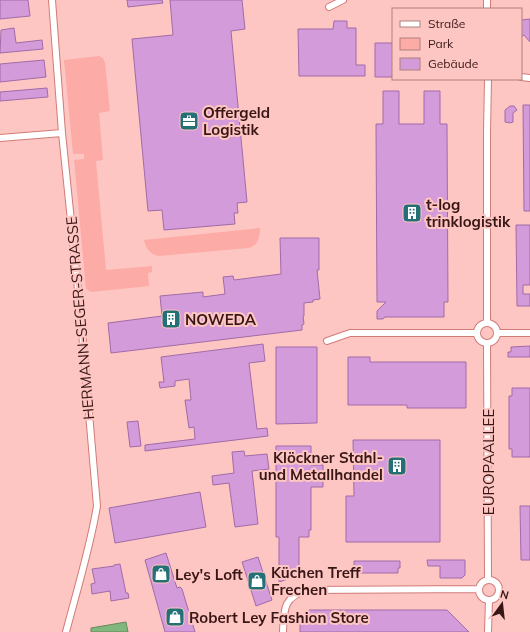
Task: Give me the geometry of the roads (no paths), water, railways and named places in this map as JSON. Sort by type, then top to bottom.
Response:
[{"type":"street","name":"HERMANN-SEGER-STRASSE","points":[[52,0],[62,133],[80,309],[97,506],[84,568],[66,632]]},
{"type":"street","points":[[329,7],[343,0]]},
{"type":"street","points":[[487,323],[488,80]]},
{"type":"street","points":[[0,138],[62,133]]},
{"type":"street","points":[[487,323],[494,326],[498,333],[495,340],[487,343],[480,341],[477,333],[480,325],[487,323]]},
{"type":"street","points":[[327,340],[350,333],[477,333]]},
{"type":"street","points":[[498,333],[530,333]]},
{"type":"street","name":"EUROPAALLEE","points":[[487,343],[488,580]]},
{"type":"street","points":[[488,580],[495,582],[498,588],[497,595],[489,600],[481,597],[479,589],[482,583],[488,580]]},
{"type":"street","points":[[283,632],[285,604],[291,597],[308,590],[479,589]]},
{"type":"street","points":[[488,632],[489,600]]},
{"type":"place","name":"Offergeld Logistik","points":[[189,121]]},
{"type":"place","name":"t-log trinklogistik","points":[[412,213]]},
{"type":"place","name":"NOWEDA","points":[[171,319]]},
{"type":"place","name":"Klöckner Stahl- und Metallhandel","points":[[397,466]]},
{"type":"place","name":"Ley's Loft","points":[[161,574]]},
{"type":"place","name":"Küchen Treff Frechen","points":[[257,581]]},
{"type":"place","name":"Robert Ley Fashion Store","points":[[175,617]]}]
